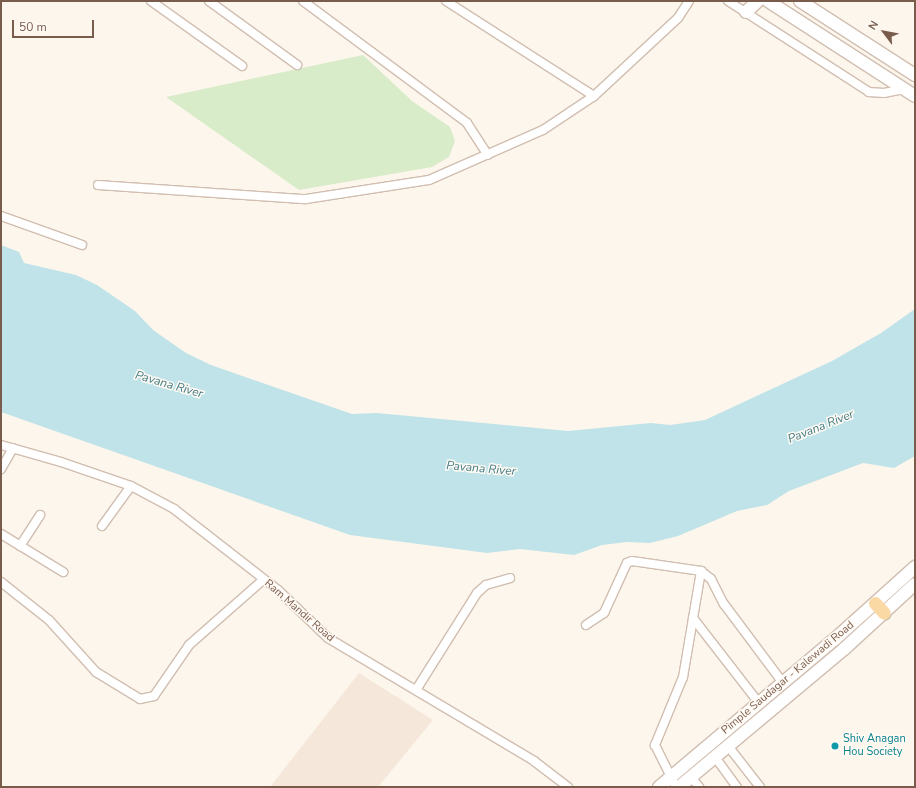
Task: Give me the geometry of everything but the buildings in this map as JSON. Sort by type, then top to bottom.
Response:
[{"type":"main road","points":[[746,12],[758,1]]},
{"type":"main road","points":[[768,1],[915,96]]},
{"type":"main road","points":[[800,1],[915,75]]},
{"type":"main road","name":"Pimple Saudagar - Kalewadi Road","points":[[659,787],[681,781],[728,746],[879,608],[915,567]]},
{"type":"main road","name":"Pimple Saudagar - Kalewadi Road","points":[[681,781],[759,703],[879,608],[915,584]]},
{"type":"street","points":[[151,1],[242,66]]},
{"type":"street","points":[[209,1],[297,65]]},
{"type":"street","points":[[303,1],[467,123],[488,155]]},
{"type":"street","points":[[446,1],[594,96]]},
{"type":"street","points":[[98,185],[306,199],[429,180],[543,130],[594,96],[678,18],[689,1]]},
{"type":"street","points":[[728,1],[870,92],[884,93],[904,89]]},
{"type":"street","points":[[1,216],[82,245]]},
{"type":"street","name":"Ram Mandir Road","points":[[1,445],[61,462],[131,486],[174,509],[263,580],[278,590],[328,638],[534,761],[568,787]]},
{"type":"street","points":[[1,469],[12,448]]},
{"type":"street","points":[[102,526],[131,486]]},
{"type":"street","points":[[20,546],[40,515]]},
{"type":"street","points":[[1,534],[64,572]]},
{"type":"street","points":[[586,625],[604,613],[627,564],[632,561],[701,571],[711,579],[724,604],[783,683]]},
{"type":"street","points":[[699,787],[681,781],[655,745],[683,677],[701,571]]},
{"type":"street","points":[[416,690],[477,593],[486,585],[510,578]]},
{"type":"street","points":[[1,582],[49,620],[96,672],[140,699],[154,696],[189,645],[263,580]]},
{"type":"street","points":[[693,618],[759,703]]},
{"type":"street","points":[[728,746],[760,787]]},
{"type":"street","points":[[715,756],[737,787]]},
{"type":"shaded area","points":[[359,673],[433,720],[378,787],[270,787]]},
{"type":"green space","points":[[363,55],[412,101],[450,127],[455,141],[449,157],[432,167],[299,190],[166,97]]},
{"type":"water","name":"Pavana River","points":[[1,245],[19,252],[24,263],[76,275],[97,285],[135,311],[153,330],[186,353],[211,365],[352,414],[377,413],[568,431],[651,423],[670,425],[705,420],[832,361],[881,333],[915,309],[915,456],[894,468],[863,463],[789,491],[767,505],[737,511],[678,536],[650,543],[627,542],[602,545],[574,555],[520,549],[487,553],[350,535],[1,412]]},
{"type":"place","name":"Shiv Anagan Hou Society","points":[[835,746]]}]
